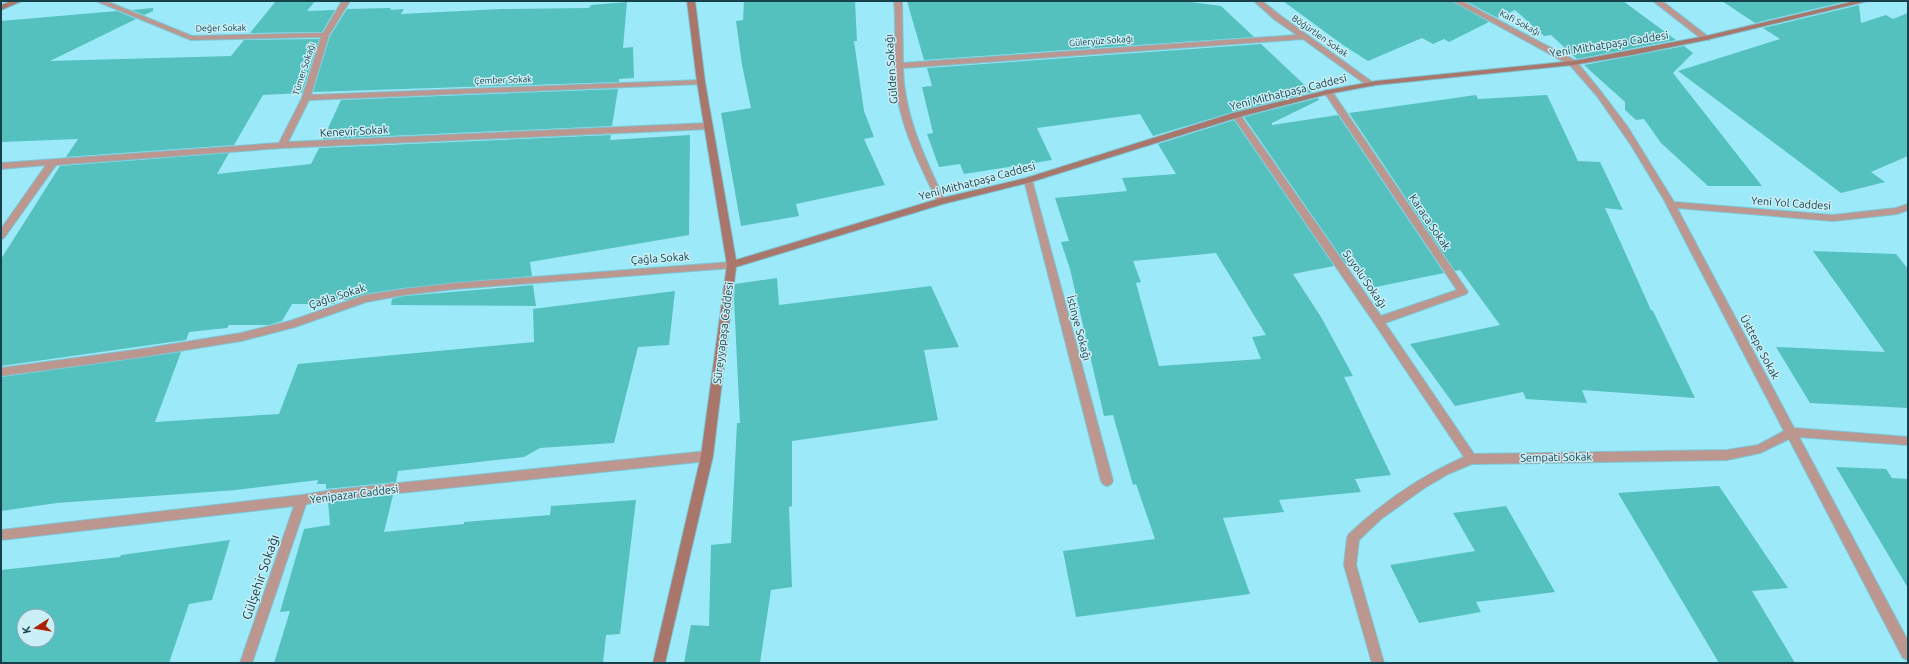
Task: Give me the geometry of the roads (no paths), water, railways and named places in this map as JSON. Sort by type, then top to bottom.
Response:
[{"type":"street","points":[[1,8],[18,1]]},
{"type":"street","name":"Değer Sokak","points":[[100,1],[191,38],[325,35]]},
{"type":"street","name":"Tümer Sokağı","points":[[282,145],[306,98],[325,35],[346,1]]},
{"type":"street","name":"Süreyyapaşa Caddesi","points":[[659,663],[707,456],[732,265],[701,82],[691,1]]},
{"type":"street","name":"Gülden Sokağı","points":[[898,1],[900,87],[905,114],[914,142],[941,201]]},
{"type":"street","name":"Böğürtlen Sokak","points":[[1258,1],[1278,18],[1371,84]]},
{"type":"street","name":"Kafi Sokağı","points":[[1457,1],[1573,63]]},
{"type":"street","points":[[1657,1],[1706,38]]},
{"type":"street","name":"Yeni Mithatpaşa Caddesi","points":[[732,265],[941,201],[1028,180],[1236,115],[1328,92],[1371,84],[1573,63],[1706,38],[1864,1]]},
{"type":"street","name":"Güleryüz Sokağı","points":[[900,66],[1304,37]]},
{"type":"street","name":"Üsttepe Sokak","points":[[1573,63],[1591,84],[1639,149],[1671,205],[1908,654]]},
{"type":"street","name":"Çember Sokak","points":[[306,98],[701,82]]},
{"type":"street","name":"Karaca Sokak","points":[[1328,92],[1463,292],[1379,321]]},
{"type":"street","name":"Suyolu Sokağı","points":[[1236,115],[1379,321],[1471,458]]},
{"type":"street","name":"Kenevir Sokak","points":[[1,166],[282,145],[709,126]]},
{"type":"street","points":[[1,236],[53,162]]},
{"type":"street","name":"İstinye Sokağı","points":[[1028,180],[1107,481]]},
{"type":"street","name":"Yeni Yol Caddesi","points":[[1671,205],[1833,218],[1897,211],[1908,207]]},
{"type":"street","name":"Çağla Sokak","points":[[1,372],[142,354],[241,338],[290,324],[364,299],[404,292],[454,286],[732,265]]},
{"type":"street","points":[[1792,432],[1908,441]]},
{"type":"street","name":"Sempati Sokak","points":[[1378,663],[1350,566],[1354,538],[1377,515],[1444,471],[1471,458],[1727,455],[1760,449],[1792,432]]},
{"type":"street","name":"Yenipazar Caddesi","points":[[1,535],[302,500],[332,495],[707,456]]},
{"type":"street","name":"Gülşehir Sokağı","points":[[246,663],[302,500]]}]
